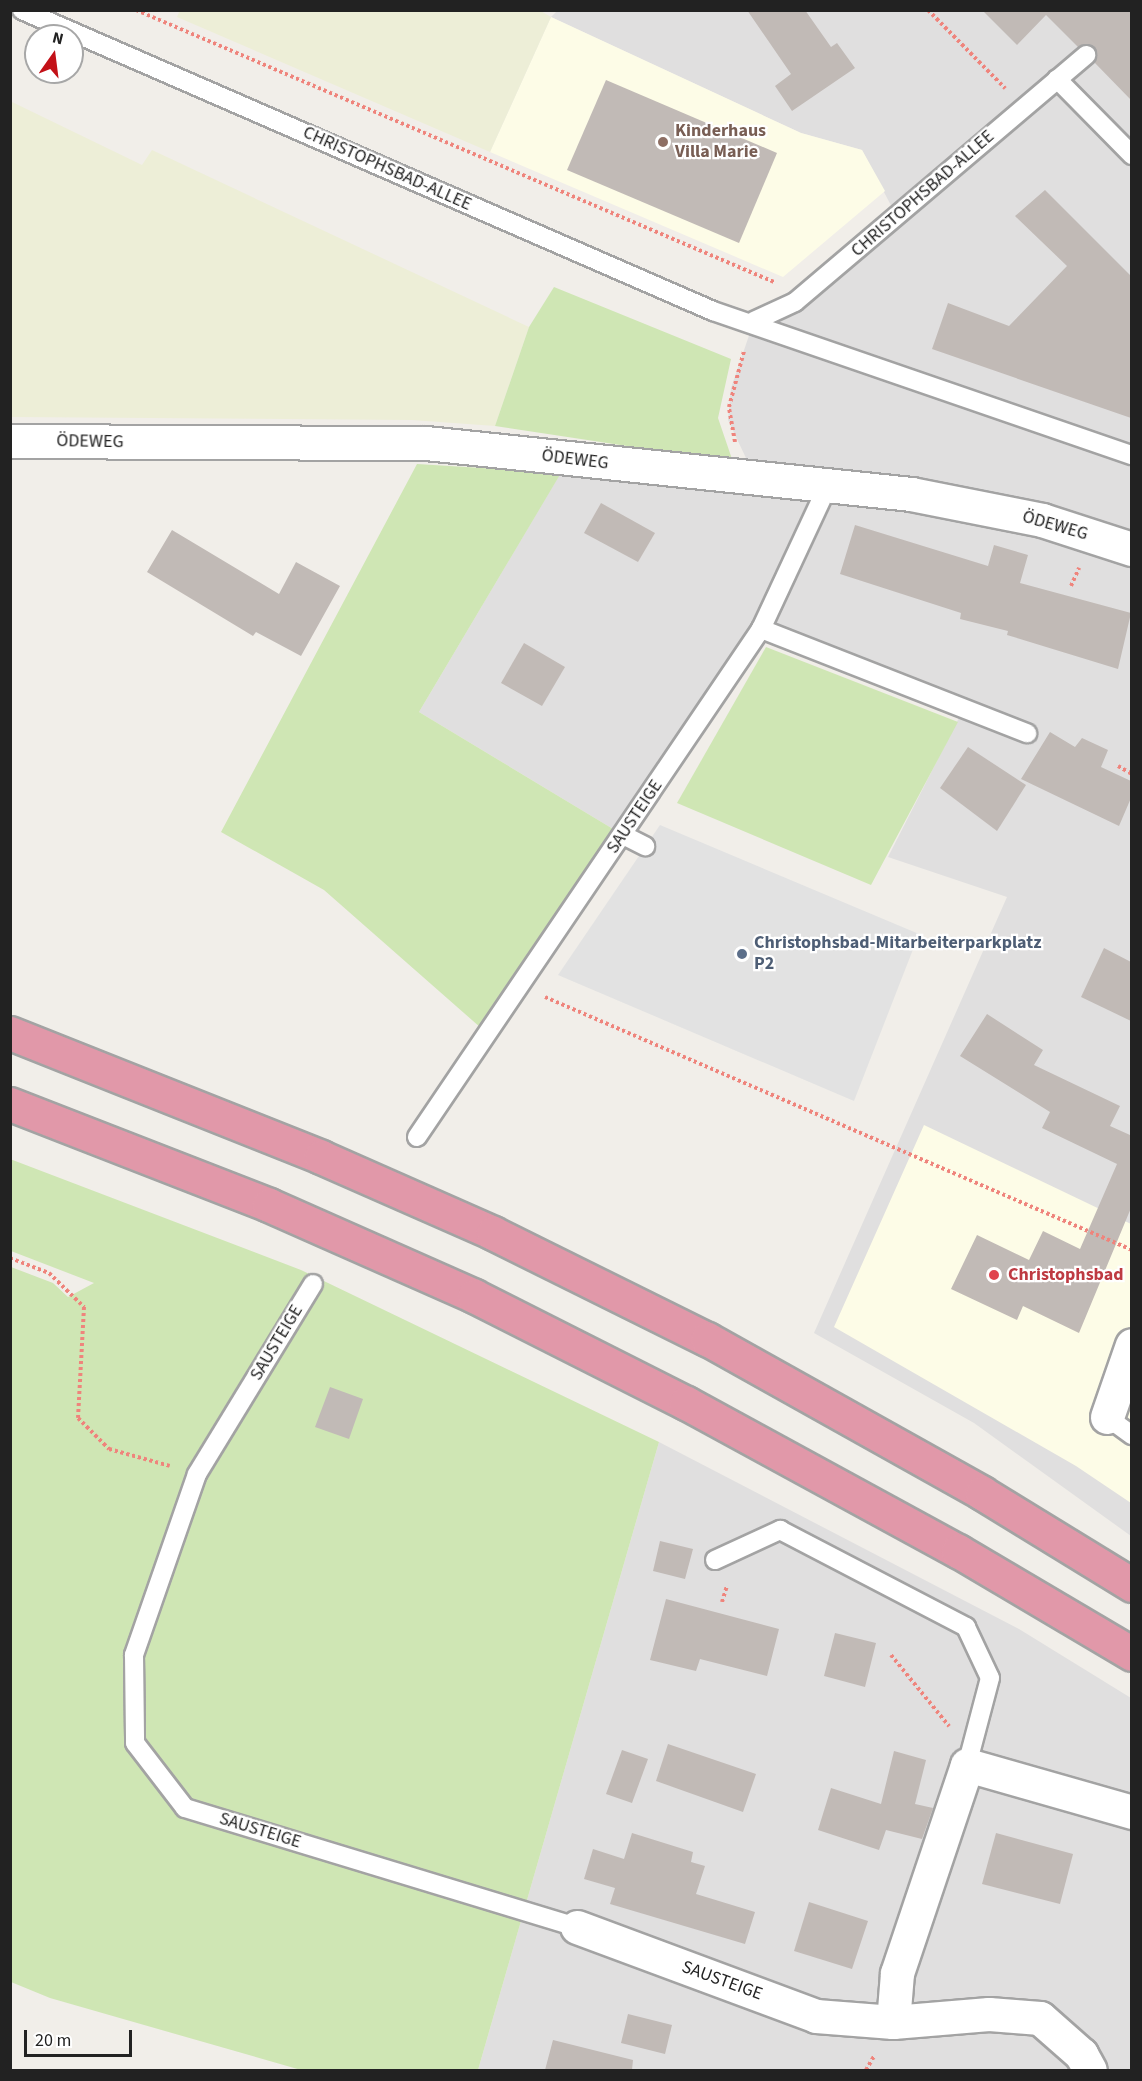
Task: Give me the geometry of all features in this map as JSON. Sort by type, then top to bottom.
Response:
[{"type":"highway","points":[[10,1033],[321,1156],[504,1239],[706,1339],[982,1493],[1131,1585]]},
{"type":"highway","points":[[10,1104],[269,1205],[474,1296],[686,1403],[958,1551],[1131,1654]]},
{"type":"street","name":"ÖDEWEG","points":[[10,441],[426,443],[829,483],[986,508],[1131,549]]},
{"type":"street","points":[[1119,1426],[1131,1345]]},
{"type":"street","points":[[893,2022],[897,1973],[968,1758],[1131,1812]]},
{"type":"street","name":"SAUSTEIGE","points":[[576,1927],[816,2016],[893,2022],[989,2014],[1040,2018],[1081,2054],[1090,2070]]},
{"type":"lane","name":"CHRISTOPHSBAD-ALLEE","points":[[22,10],[713,311],[753,321],[1131,455]]},
{"type":"lane","name":"CHRISTOPHSBAD-ALLEE","points":[[753,321],[795,302],[1086,55]]},
{"type":"lane","points":[[1057,79],[1131,155]]},
{"type":"lane","name":"SAUSTEIGE","points":[[417,1137],[522,987],[761,629],[829,483]]},
{"type":"lane","points":[[761,629],[1027,733]]},
{"type":"lane","points":[[623,836],[645,846]]},
{"type":"lane","name":"SAUSTEIGE","points":[[313,1284],[197,1474],[134,1655],[135,1743],[185,1808],[576,1927]]},
{"type":"lane","points":[[715,1560],[780,1530],[966,1627],[990,1678],[968,1758]]},
{"type":"path","points":[[136,10],[780,285]]},
{"type":"path","points":[[928,10],[1010,93],[1003,98]]},
{"type":"path","points":[[753,321],[732,388],[728,420],[755,476]]},
{"type":"path","points":[[1118,766],[1131,774]]},
{"type":"path","points":[[522,987],[1131,1250]]},
{"type":"path","points":[[10,1258],[49,1273],[84,1307],[78,1418],[109,1449],[197,1474]]},
{"type":"path","points":[[891,1655],[968,1758]]},
{"type":"shaded area","points":[[180,10],[539,10],[551,17],[490,152],[177,17]]},
{"type":"shaded area","points":[[557,11],[1131,11],[1131,1536],[974,1423],[814,1333],[1007,897],[888,857],[964,708],[761,629],[623,835],[419,712],[569,459],[754,475],[728,420],[731,388],[754,321],[897,217],[862,150],[801,133],[551,17]]},
{"type":"shaded area","name":"Kinderhaus Villa Marie","points":[[551,17],[801,133],[862,150],[885,191],[783,277],[490,152]]},
{"type":"shaded area","points":[[10,101],[142,165],[152,150],[529,327],[495,426],[412,420],[11,417]]},
{"type":"shaded area","name":"Christophsbad-Mitarbeiterparkplatz P2","points":[[660,825],[919,934],[854,1101],[558,975]]},
{"type":"shaded area","name":"Christophsbad","points":[[924,1125],[1131,1224],[1131,1503],[1076,1466],[834,1327]]},
{"type":"shaded area","points":[[659,1442],[1019,1629],[1131,1698],[1131,2070],[478,2070]]},
{"type":"green space","points":[[554,287],[731,359],[718,418],[733,462],[495,426],[529,327]]},
{"type":"green space","points":[[417,464],[561,473],[419,712],[623,835],[489,1035],[324,890],[221,832]]},
{"type":"green space","points":[[766,647],[958,722],[871,885],[677,803]]},
{"type":"green space","points":[[10,1159],[301,1270],[659,1442],[478,2070],[301,2070],[50,1998],[11,1982],[11,1267],[53,1283],[68,1297],[94,1283],[11,1251]]},
{"type":"building","points":[[747,10],[805,10],[831,47],[837,43],[855,68],[792,111],[775,86],[791,74]]},
{"type":"building","points":[[982,10],[1131,10],[1131,100],[1094,62],[1094,47],[1078,47],[1046,15],[1017,45]]},
{"type":"building","points":[[606,80],[777,153],[739,243],[567,170]]},
{"type":"building","points":[[1045,190],[1131,276],[1131,418],[932,349],[948,303],[1009,326],[1067,266],[1015,216]]},
{"type":"building","points":[[601,503],[655,533],[638,562],[584,533]]},
{"type":"building","points":[[855,525],[988,566],[994,545],[1028,555],[1020,583],[1131,613],[1118,669],[1007,635],[1008,631],[960,619],[961,613],[840,574]]},
{"type":"building","points":[[172,530],[279,594],[296,562],[340,586],[301,656],[256,632],[253,636],[147,572]]},
{"type":"building","points":[[524,643],[565,667],[542,706],[501,683]]},
{"type":"building","points":[[1050,732],[1075,747],[1082,738],[1108,750],[1101,767],[1131,781],[1131,798],[1119,826],[1021,779]]},
{"type":"building","points":[[968,747],[1026,785],[997,831],[940,788]]},
{"type":"building","points":[[1104,948],[1131,962],[1131,1021],[1081,997]]},
{"type":"building","points":[[987,1014],[1043,1050],[1034,1065],[1120,1106],[1110,1126],[1130,1135],[1131,1131],[1131,1208],[1079,1333],[1023,1306],[1017,1320],[951,1289],[977,1235],[1029,1260],[1043,1231],[1080,1249],[1117,1164],[1042,1128],[1050,1112],[960,1056]]},
{"type":"building","points":[[330,1387],[363,1399],[349,1439],[315,1427]]},
{"type":"building","points":[[660,1541],[693,1549],[685,1579],[653,1571]]},
{"type":"building","points":[[666,1599],[779,1629],[767,1676],[700,1659],[696,1671],[650,1660]]},
{"type":"building","points":[[835,1633],[876,1643],[865,1687],[824,1676]]},
{"type":"building","points":[[668,1744],[756,1774],[743,1812],[656,1781]]},
{"type":"building","points":[[622,1750],[648,1759],[632,1803],[606,1794]]},
{"type":"building","points":[[894,1751],[926,1760],[915,1804],[933,1808],[922,1839],[886,1830],[879,1850],[818,1830],[831,1788],[881,1804]]},
{"type":"building","points":[[632,1833],[693,1852],[691,1862],[705,1866],[696,1894],[755,1912],[745,1944],[610,1904],[615,1888],[584,1879],[593,1849],[624,1859]]},
{"type":"building","points":[[996,1833],[1073,1854],[1060,1904],[982,1884]]},
{"type":"building","points":[[809,1902],[868,1921],[852,1969],[794,1951]]},
{"type":"building","points":[[628,2014],[672,2025],[665,2054],[621,2043]]},
{"type":"building","points":[[553,2040],[633,2060],[632,2070],[545,2070]]},
{"type":"place","name":"Kinderhaus Villa Marie","points":[[663,142]]},
{"type":"place","name":"Christophsbad-Mitarbeiterparkplatz P2","points":[[742,954]]},
{"type":"place","name":"Christophsbad","points":[[994,1275]]}]
